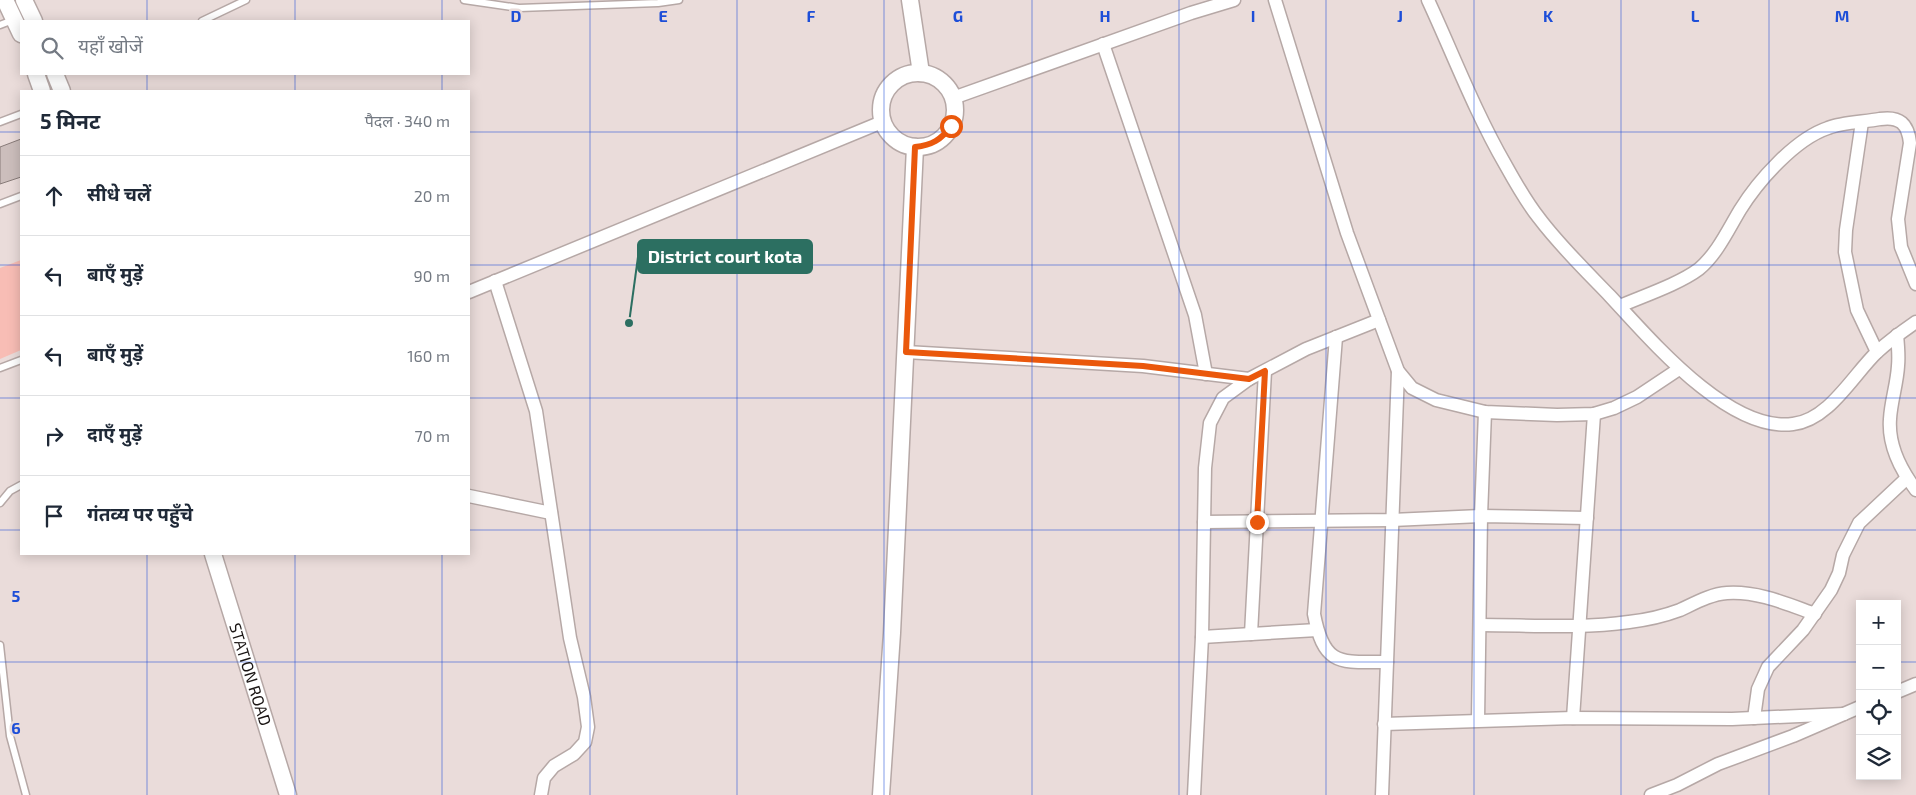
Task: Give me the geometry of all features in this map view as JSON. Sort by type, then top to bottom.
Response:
[{"type":"street","points":[[5,0],[12,26]]},
{"type":"street","points":[[24,0],[34,20]]},
{"type":"street","points":[[910,0],[920,73]]},
{"type":"street","points":[[953,98],[1103,44],[1189,6],[1234,0]]},
{"type":"street","points":[[1275,0],[1347,233],[1398,371],[1412,388],[1436,400],[1485,412],[1594,414],[1614,408],[1637,397],[1679,369]]},
{"type":"street","points":[[1428,0],[1504,164],[1539,218],[1679,369],[1717,398],[1763,422],[1779,425],[1794,424],[1815,417],[1836,398],[1877,352],[1916,322]]},
{"type":"street","points":[[1103,44],[1195,315],[1206,374]]},
{"type":"street","points":[[920,73],[935,76],[946,85],[953,98],[955,112],[951,126],[942,138],[930,145],[915,147],[901,143],[890,134],[882,122],[881,108],[884,94],[894,82],[906,74],[920,73]]},
{"type":"street","points":[[36,75],[42,90]]},
{"type":"street","points":[[55,75],[62,90]]},
{"type":"street","points":[[1620,306],[1686,276],[1699,268],[1722,241],[1742,208],[1770,169],[1803,142],[1828,128],[1887,118],[1902,121],[1909,130],[1910,143],[1898,219],[1902,247],[1916,284]]},
{"type":"street","points":[[470,292],[882,122]]},
{"type":"street","points":[[1862,122],[1846,230],[1845,252],[1857,310],[1877,352]]},
{"type":"street","points":[[881,795],[892,633],[915,147]]},
{"type":"street","points":[[495,281],[536,411],[570,638],[584,697],[588,727],[585,742],[574,754],[554,766],[544,778],[540,795]]},
{"type":"street","points":[[1194,795],[1202,637],[1206,468],[1210,423],[1223,398],[1249,379],[1306,349],[1379,320]]},
{"type":"street","points":[[1897,335],[1898,366],[1890,419],[1890,434],[1895,456],[1916,490]]},
{"type":"street","points":[[1336,337],[1314,614],[1317,630],[1325,647],[1336,659],[1349,662],[1387,662]]},
{"type":"street","points":[[906,352],[1143,366],[1249,379]]},
{"type":"street","points":[[1251,634],[1265,371]]},
{"type":"street","points":[[1382,795],[1398,371]]},
{"type":"street","points":[[1478,720],[1481,516],[1485,412]]},
{"type":"street","points":[[1573,718],[1594,414]]},
{"type":"street","points":[[1754,718],[1758,689],[1768,667],[1803,630],[1831,590],[1839,573],[1842,555],[1859,523],[1907,478]]},
{"type":"street","points":[[470,496],[551,513]]},
{"type":"street","points":[[1204,522],[1392,520],[1481,516],[1587,518]]},
{"type":"street","name":"STATION ROAD","points":[[213,555],[288,795]]},
{"type":"street","points":[[1480,624],[1579,626],[1628,622],[1661,616],[1701,600],[1725,593],[1751,593],[1815,614]]},
{"type":"street","points":[[1202,637],[1317,630]]},
{"type":"street","points":[[1901,690],[1916,684]]},
{"type":"street","points":[[1651,795],[1677,785],[1718,764],[1793,736],[1856,709]]},
{"type":"street","points":[[1384,724],[1573,718],[1754,718],[1844,714]]},
{"type":"lane","points":[[204,20],[246,0]]},
{"type":"lane","points":[[464,0],[519,8],[658,3],[679,0]]},
{"type":"lane","points":[[0,122],[20,114]]},
{"type":"lane","points":[[0,204],[20,196]]},
{"type":"lane","points":[[0,368],[20,360]]},
{"type":"lane","points":[[0,504],[10,491],[20,486]]},
{"type":"lane","points":[[0,645],[10,736],[26,795]]},
{"type":"shaded area","points":[[20,260],[20,350],[0,359],[0,268]]},
{"type":"building","points":[[20,139],[20,177],[0,184],[0,147]]},
{"type":"place","name":"District court kota","points":[[629,323]]},
{"type":"route","points":[[951,126],[942,138],[930,145],[915,147],[906,352],[1143,366],[1249,379],[1265,371],[1257,522]]}]
